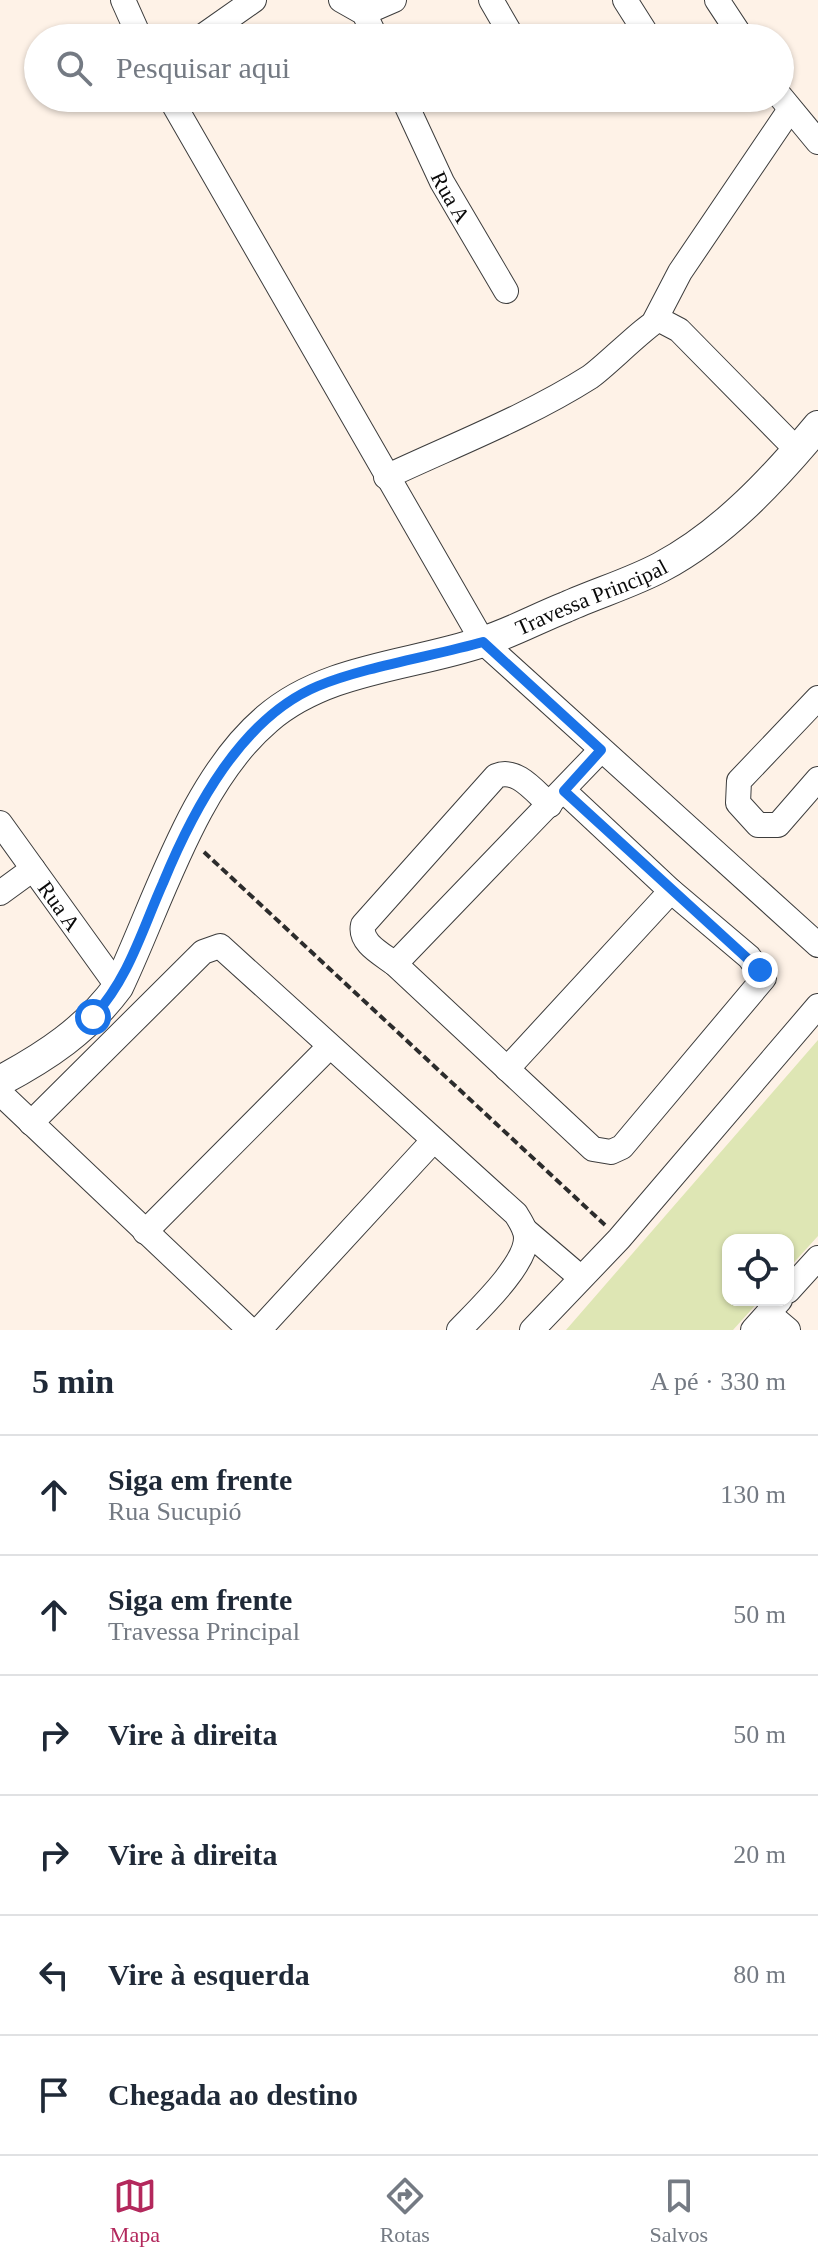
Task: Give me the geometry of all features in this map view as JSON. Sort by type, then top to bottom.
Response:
[{"type":"street","points":[[123,0],[134,24]]},
{"type":"street","points":[[220,24],[254,0]]},
{"type":"street","points":[[341,0],[364,13],[369,24]]},
{"type":"street","points":[[364,13],[394,0]]},
{"type":"street","points":[[491,0],[505,24]]},
{"type":"street","points":[[625,0],[640,24]]},
{"type":"street","points":[[717,0],[733,24]]},
{"type":"street","points":[[178,112],[483,642],[818,945]]},
{"type":"street","name":"Rua A","points":[[410,112],[442,182],[506,291]]},
{"type":"street","points":[[386,477],[577,385],[611,363],[655,320],[680,272],[780,112]]},
{"type":"street","points":[[792,112],[818,142]]},
{"type":"street","points":[[655,320],[665,320],[679,330],[798,451]]},
{"type":"street","name":"Travessa Principal","points":[[0,1081],[54,1052],[93,1017],[118,987],[185,834],[237,753],[264,721],[289,701],[319,686],[483,642],[661,567],[716,531],[798,451],[818,426]]},
{"type":"street","points":[[818,698],[739,781],[738,803],[758,825],[778,825],[818,779]]},
{"type":"street","points":[[395,964],[601,750]]},
{"type":"street","points":[[506,772],[514,774],[557,798],[749,957],[764,978],[622,1147],[611,1152],[593,1149],[395,964],[365,941],[361,933],[363,925],[496,776],[506,772]]},
{"type":"street","name":"Rua A","points":[[0,823],[118,987]]},
{"type":"street","points":[[0,893],[33,869]]},
{"type":"street","points":[[507,1069],[671,891]]},
{"type":"street","points":[[31,1123],[203,952],[220,946],[432,1142],[516,1214],[525,1230],[580,1277]]},
{"type":"street","points":[[532,1330],[619,1239],[818,1006]]},
{"type":"street","points":[[145,1232],[329,1047]]},
{"type":"street","points":[[0,1093],[250,1330]]},
{"type":"street","points":[[259,1330],[432,1142]]},
{"type":"street","points":[[459,1330],[494,1294],[523,1252],[525,1230]]},
{"type":"street","points":[[794,1284],[818,1258]]},
{"type":"street","points":[[767,1314],[788,1330]]},
{"type":"path","points":[[185,834],[619,1239]]},
{"type":"green space","points":[[818,1040],[818,1236],[794,1262],[794,1234],[722,1234],[722,1306],[755,1306],[733,1330],[566,1330]]},
{"type":"route","points":[[93,1017],[118,987],[185,834],[237,753],[264,721],[289,701],[319,686],[483,642],[601,750],[564,791],[760,970]]}]
